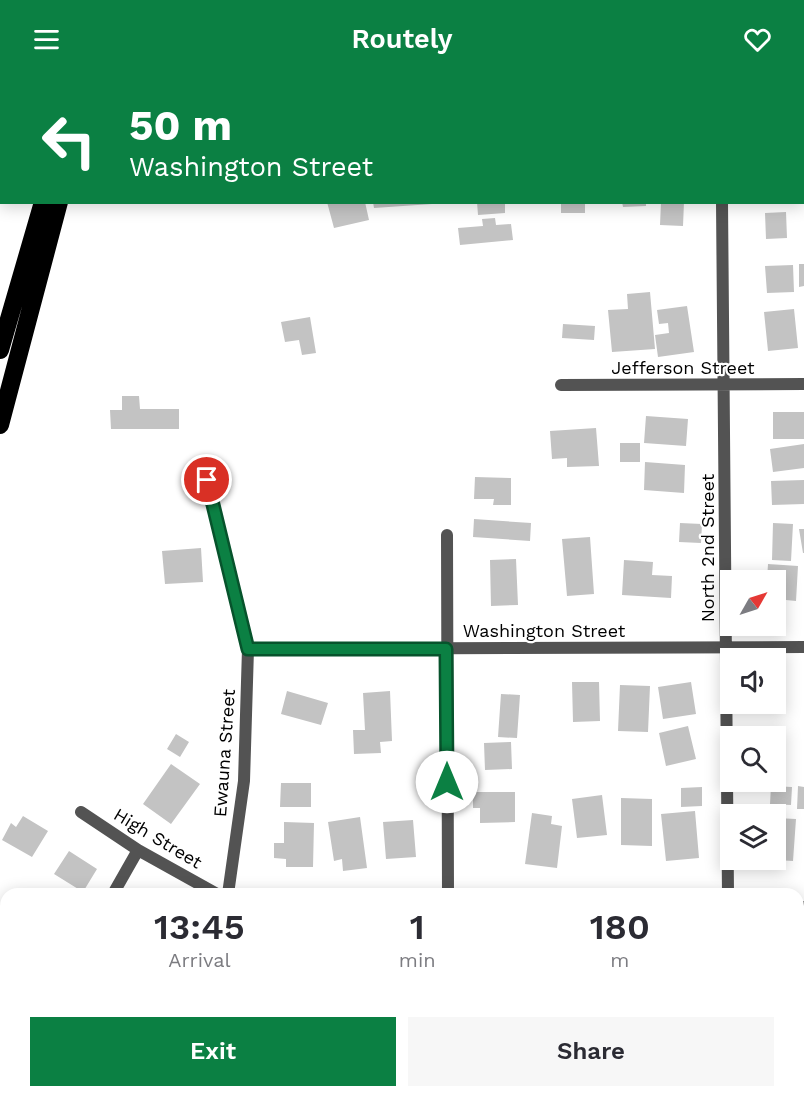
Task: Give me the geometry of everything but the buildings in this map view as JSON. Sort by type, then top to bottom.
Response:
[{"type":"highway","points":[[0,350],[42,204]]},
{"type":"highway","points":[[0,425],[57,204]]},
{"type":"street","name":"North 2nd Street","points":[[723,204],[728,888]]},
{"type":"street","name":"Jefferson Street","points":[[561,385],[804,384]]},
{"type":"street","name":"Ewauna Street","points":[[207,480],[248,649],[244,781],[229,888]]},
{"type":"street","points":[[447,535],[448,888]]},
{"type":"street","name":"Washington Street","points":[[248,649],[804,647]]},
{"type":"street","name":"High Street","points":[[81,812],[138,850],[206,888]]},
{"type":"street","points":[[116,888],[138,850]]},
{"type":"route","points":[[207,480],[248,649],[446,649],[447,782]]}]
